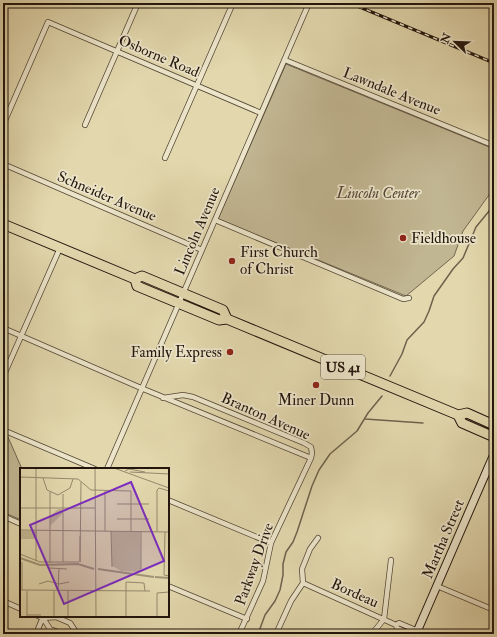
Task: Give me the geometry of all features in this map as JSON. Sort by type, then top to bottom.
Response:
[{"type":"highway","name":"US 41","points":[[3,224],[135,279],[142,276],[183,293],[223,310],[227,319]]},
{"type":"highway","name":"US 41","points":[[135,279],[137,286],[178,304],[219,320],[227,319],[458,415],[466,413],[494,425]]},
{"type":"highway","name":"US 41","points":[[458,415],[462,423],[494,437]]},
{"type":"street","points":[[85,125],[138,3]]},
{"type":"street","points":[[165,158],[233,3]]},
{"type":"street","name":"Lincoln Avenue","points":[[107,468],[309,3]]},
{"type":"street","name":"Osborne Road","points":[[3,125],[48,22],[261,113]]},
{"type":"street","name":"Lawndale Avenue","points":[[285,60],[490,144]]},
{"type":"street","name":"Schneider Avenue","points":[[3,164],[202,250]]},
{"type":"street","points":[[215,220],[404,299],[409,298]]},
{"type":"street","points":[[3,377],[60,248]]},
{"type":"street","name":"Branton Avenue","points":[[3,328],[163,398],[310,458],[312,453],[311,447],[304,443],[193,397],[183,395],[163,398]]},
{"type":"street","points":[[3,430],[93,468]]},
{"type":"street","name":"Martha Street","points":[[417,632],[494,454]]},
{"type":"street","name":"Parkway Drive","points":[[239,634],[263,581],[271,543],[310,458]]},
{"type":"street","points":[[169,500],[271,543]]},
{"type":"street","points":[[3,516],[20,524]]},
{"type":"street","points":[[276,634],[291,601],[303,583],[302,569],[310,549],[318,538]]},
{"type":"street","points":[[372,634],[384,619],[391,560]]},
{"type":"street","name":"Bordeau","points":[[303,583],[384,619],[396,625],[397,628],[410,634]]},
{"type":"street","points":[[169,586],[247,619]]},
{"type":"street","points":[[437,586],[494,610]]},
{"type":"street","points":[[3,601],[20,609]]},
{"type":"street","points":[[43,617],[56,617],[70,623],[78,633]]},
{"type":"street","points":[[36,634],[43,617]]},
{"type":"street","points":[[43,617],[50,629],[63,634]]},
{"type":"street","name":"Bordeau","points":[[396,625],[399,623],[417,632]]},
{"type":"street","points":[[67,634],[78,633]]},
{"type":"green space","name":"Lincoln Center","points":[[286,64],[494,149],[494,188],[463,231],[454,256],[406,296],[218,219]]},
{"type":"green space","points":[[3,434],[8,437],[22,468],[20,468],[20,520],[3,512]]},
{"type":"waterway","points":[[390,376],[402,354],[407,340],[424,322],[434,296],[453,269],[463,258],[476,227],[494,205]]},
{"type":"waterway","points":[[258,634],[265,615],[275,601],[280,590],[286,552],[293,542],[319,470],[330,454],[357,431],[368,413],[382,396]]},
{"type":"waterway","points":[[365,419],[423,423]]},
{"type":"railway","points":[[350,3],[494,63]]},
{"type":"place","name":"Fieldhouse","points":[[403,238]]},
{"type":"place","name":"First Church of Christ","points":[[232,261]]},
{"type":"place","name":"Family Express","points":[[230,352]]},
{"type":"place","name":"Miner Dunn","points":[[316,385]]}]
